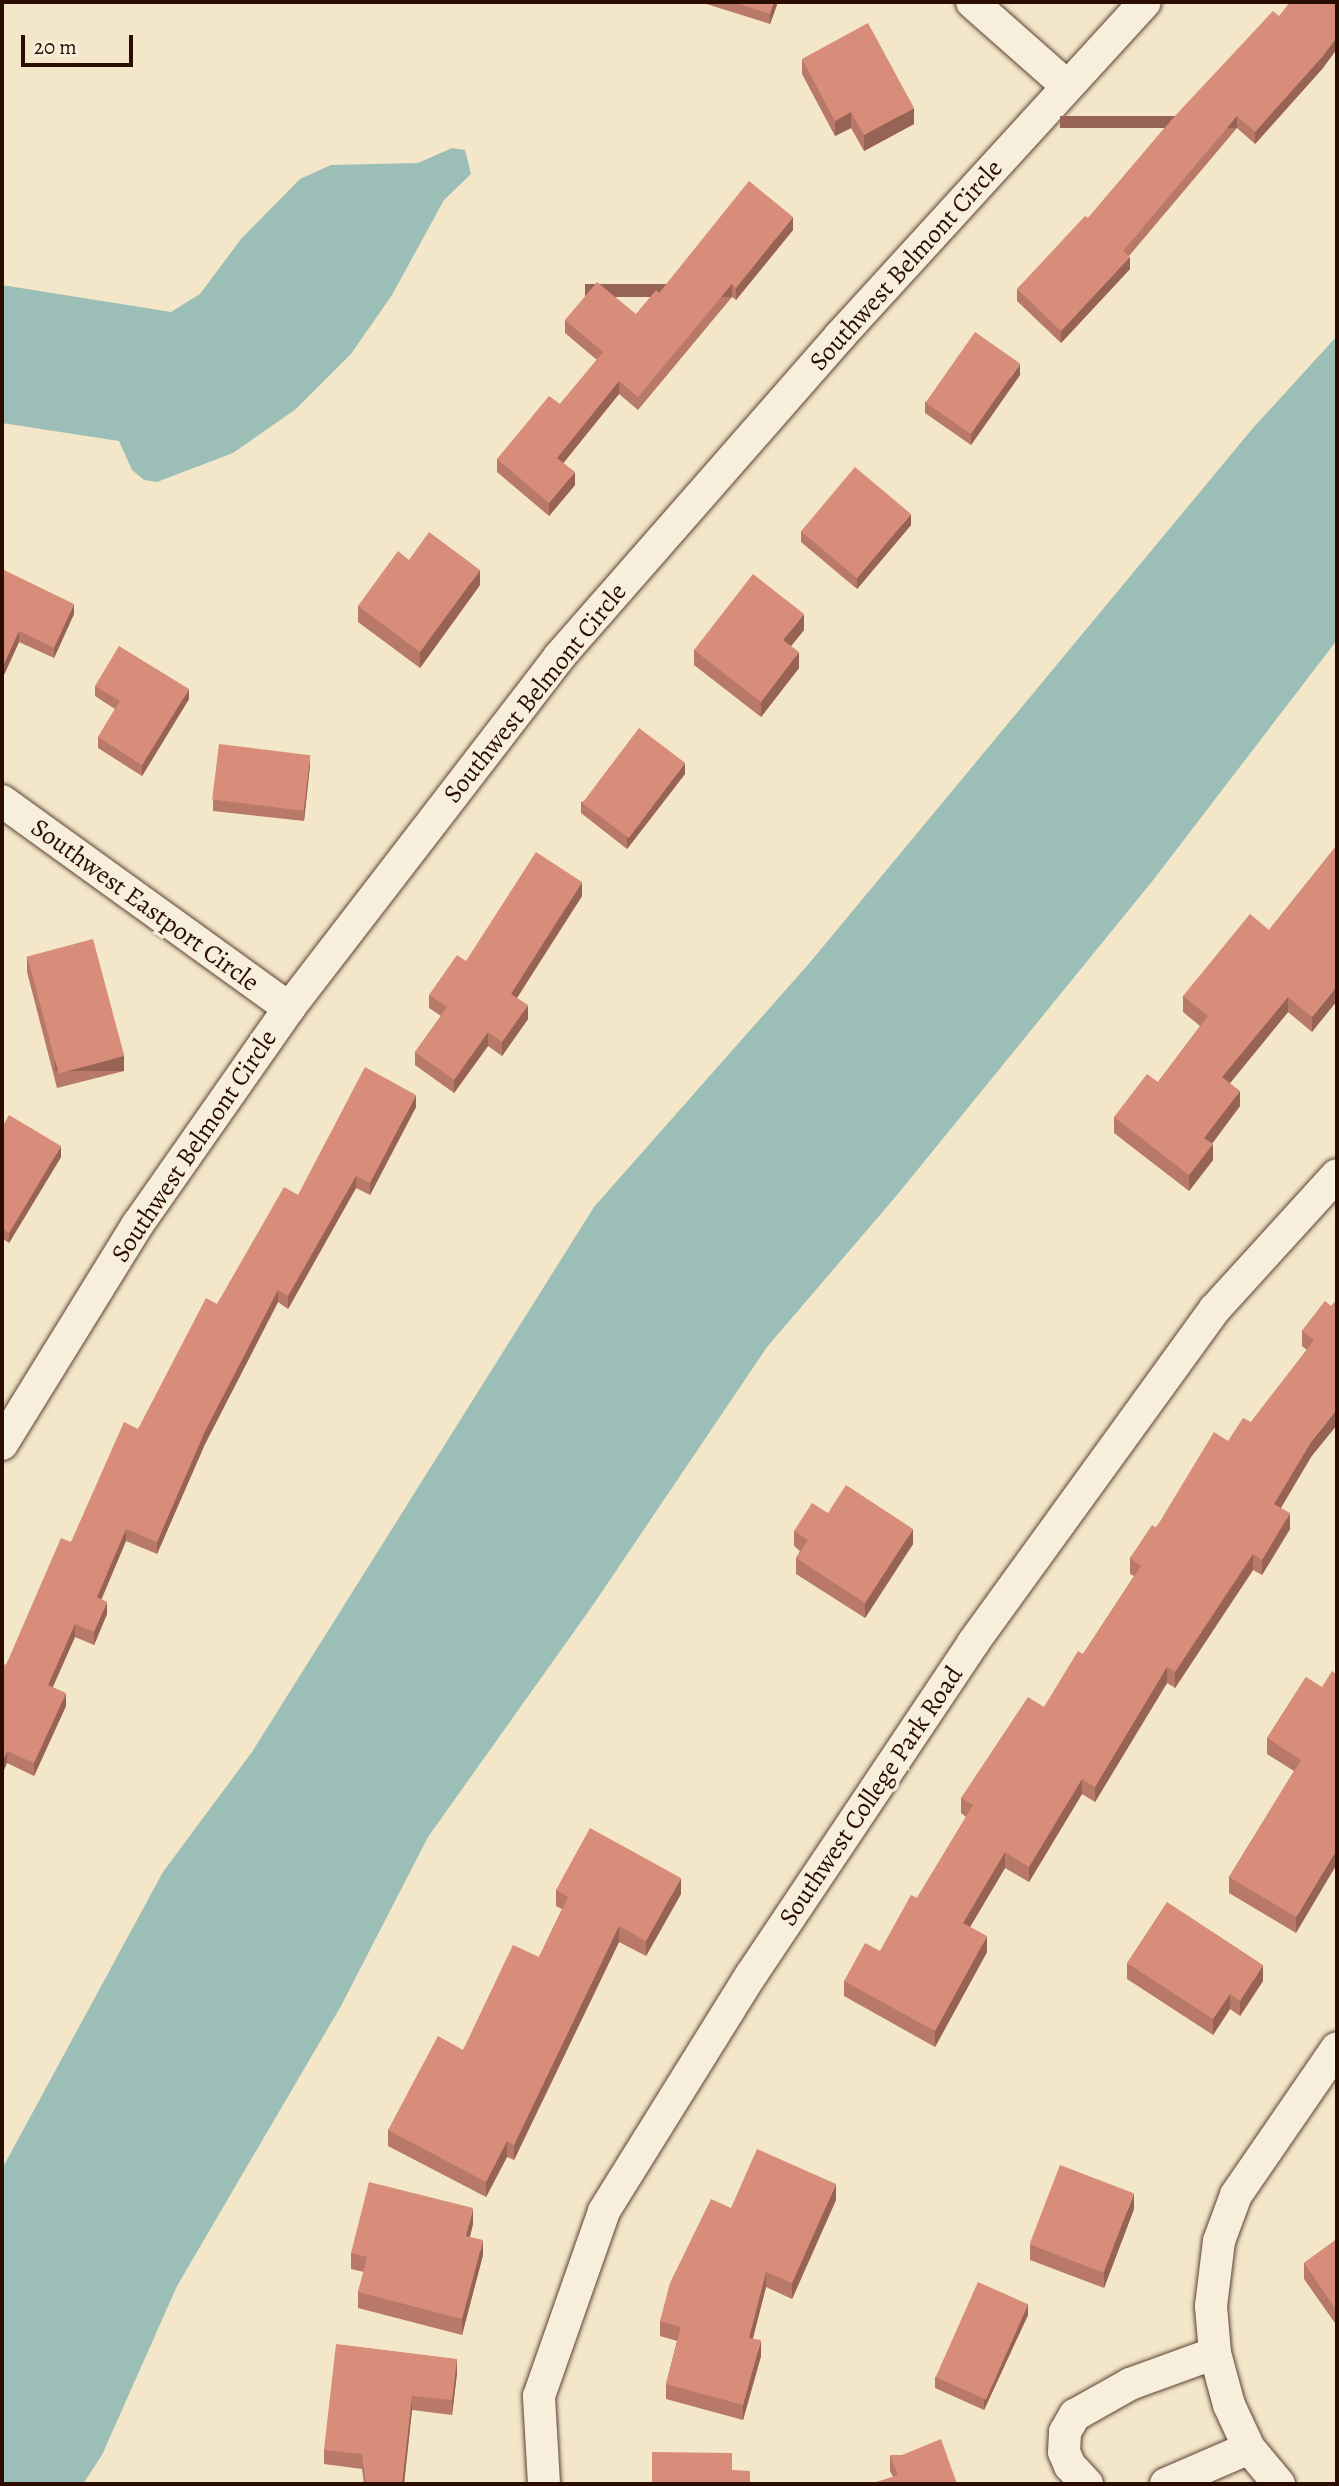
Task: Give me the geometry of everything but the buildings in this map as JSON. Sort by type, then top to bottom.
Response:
[{"type":"street","points":[[972,2],[1067,86]]},
{"type":"street","name":"Southwest Belmont Circle","points":[[2,1444],[138,1224],[289,1008],[559,657],[1067,86],[1145,2]]},
{"type":"street","name":"Southwest Eastport Circle","points":[[2,802],[289,1008]]},
{"type":"street","name":"Southwest College Park Road","points":[[544,2484],[539,2396],[604,2211],[751,1975],[972,1643],[1215,1309],[1337,1175]]},
{"type":"street","points":[[1279,2484],[1249,2448],[1229,2405],[1215,2353],[1211,2306],[1219,2241],[1236,2195],[1337,2048]]},
{"type":"street","points":[[1087,2484],[1070,2466],[1065,2452],[1065,2432],[1075,2415],[1129,2384],[1215,2353]]},
{"type":"street","points":[[1166,2484],[1249,2448]]},
{"type":"water","points":[[452,148],[465,150],[471,174],[444,200],[392,295],[351,354],[296,409],[233,453],[157,482],[144,480],[132,470],[119,441],[2,423],[2,285],[171,312],[200,294],[241,239],[300,179],[331,165],[418,163]]},
{"type":"water","points":[[1337,336],[1337,640],[1154,879],[897,1195],[767,1347],[593,1605],[428,1837],[341,2006],[177,2286],[102,2455],[83,2484],[2,2484],[2,2169],[163,1872],[252,1752],[594,1207],[812,960],[1253,428]]}]
